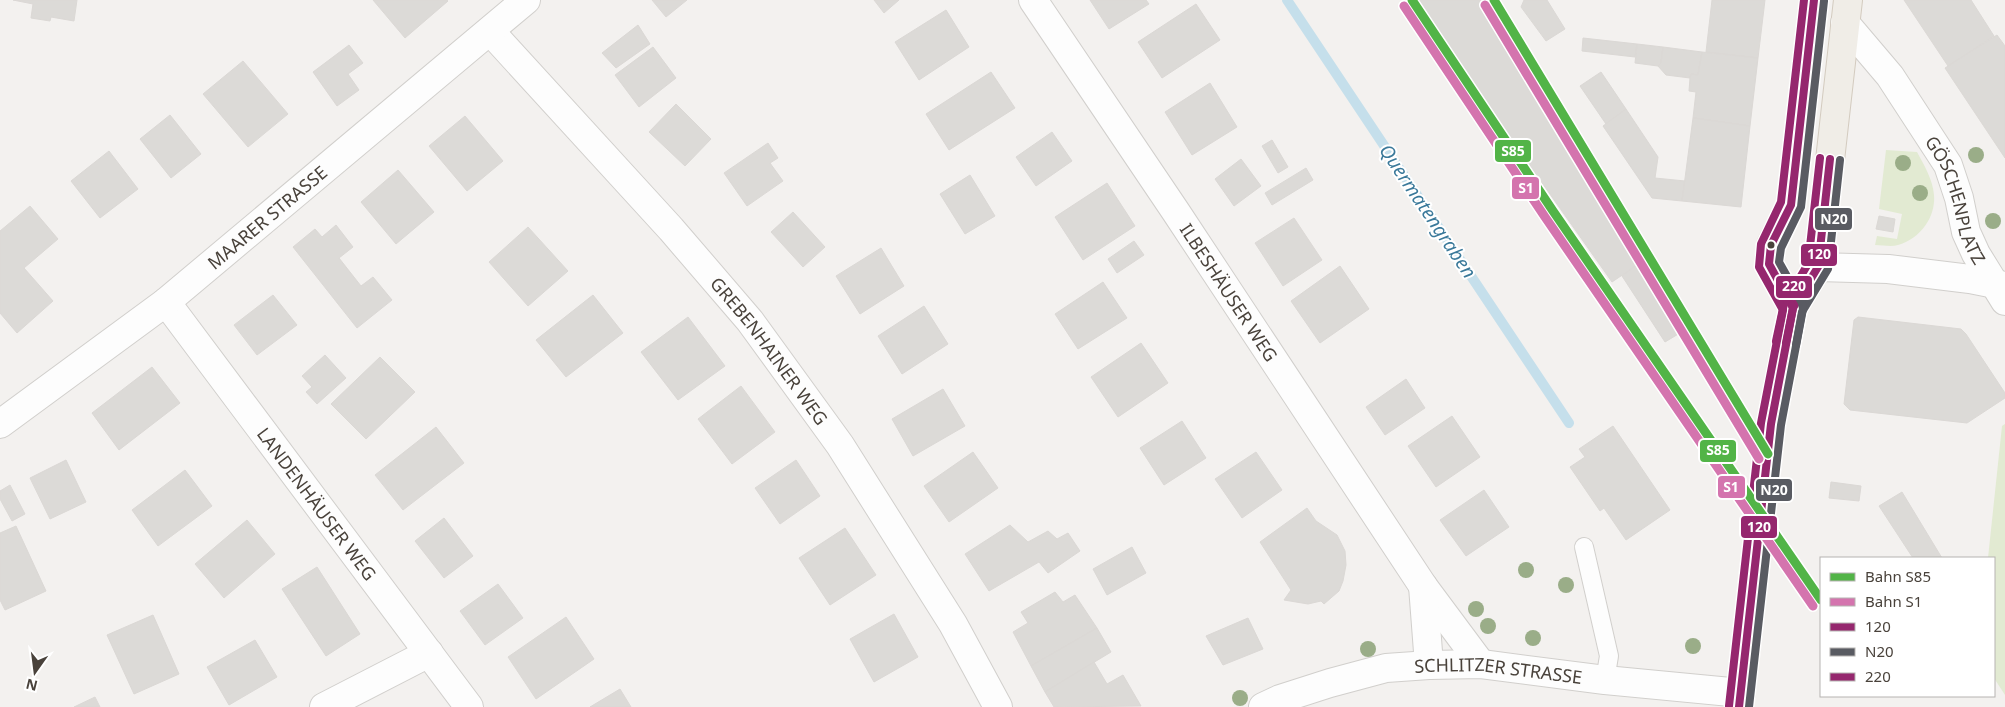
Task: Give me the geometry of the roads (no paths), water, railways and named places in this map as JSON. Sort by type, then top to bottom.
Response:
[{"type":"main road","points":[[1793,308],[1769,264],[1771,245],[1791,205],[1814,0]]},
{"type":"main road","points":[[1740,700],[1772,424],[1793,308],[1818,267],[1847,11]]},
{"type":"main road","points":[[1791,205],[1797,224],[1818,267]]},
{"type":"street","name":"MAARER STRASSE","points":[[0,424],[166,302],[526,0]]},
{"type":"street","name":"ILBESHÄUSER WEG","points":[[1033,0],[1176,212],[1423,586],[1481,664]]},
{"type":"street","name":"GÖSCHENPLATZ","points":[[1847,11],[1948,165],[1959,198],[1966,232],[1976,254],[2002,290]]},
{"type":"street","name":"GREBENHAINER WEG","points":[[490,31],[671,229],[750,320],[840,445],[953,624],[998,707]]},
{"type":"street","name":"GÖSCHENPLATZ","points":[[1818,267],[1888,269],[1970,279],[2002,290]]},
{"type":"street","name":"LANDENHÄUSER WEG","points":[[166,302],[469,707]]},
{"type":"street","name":"ILBESHÄUSER WEG","points":[[1423,586],[1429,665]]},
{"type":"street","points":[[324,707],[429,653]]},
{"type":"street","name":"SCHLITZER STRASSE","points":[[1263,707],[1280,699],[1330,683],[1386,668],[1481,664],[1740,700]]},
{"type":"lane","points":[[1584,547],[1608,656],[1605,680]]},
{"type":"waterway","name":"Quermatengraben","points":[[1287,0],[1569,423]]},
{"type":"rail line","name":"S85","points":[[1412,0],[1553,211],[1820,599]]},
{"type":"rail line","name":"S85","points":[[1494,0],[1768,454]]},
{"type":"rail line","name":"S1","points":[[1485,5],[1759,459]]},
{"type":"rail line","name":"S1","points":[[1404,6],[1545,217],[1813,606]]}]
